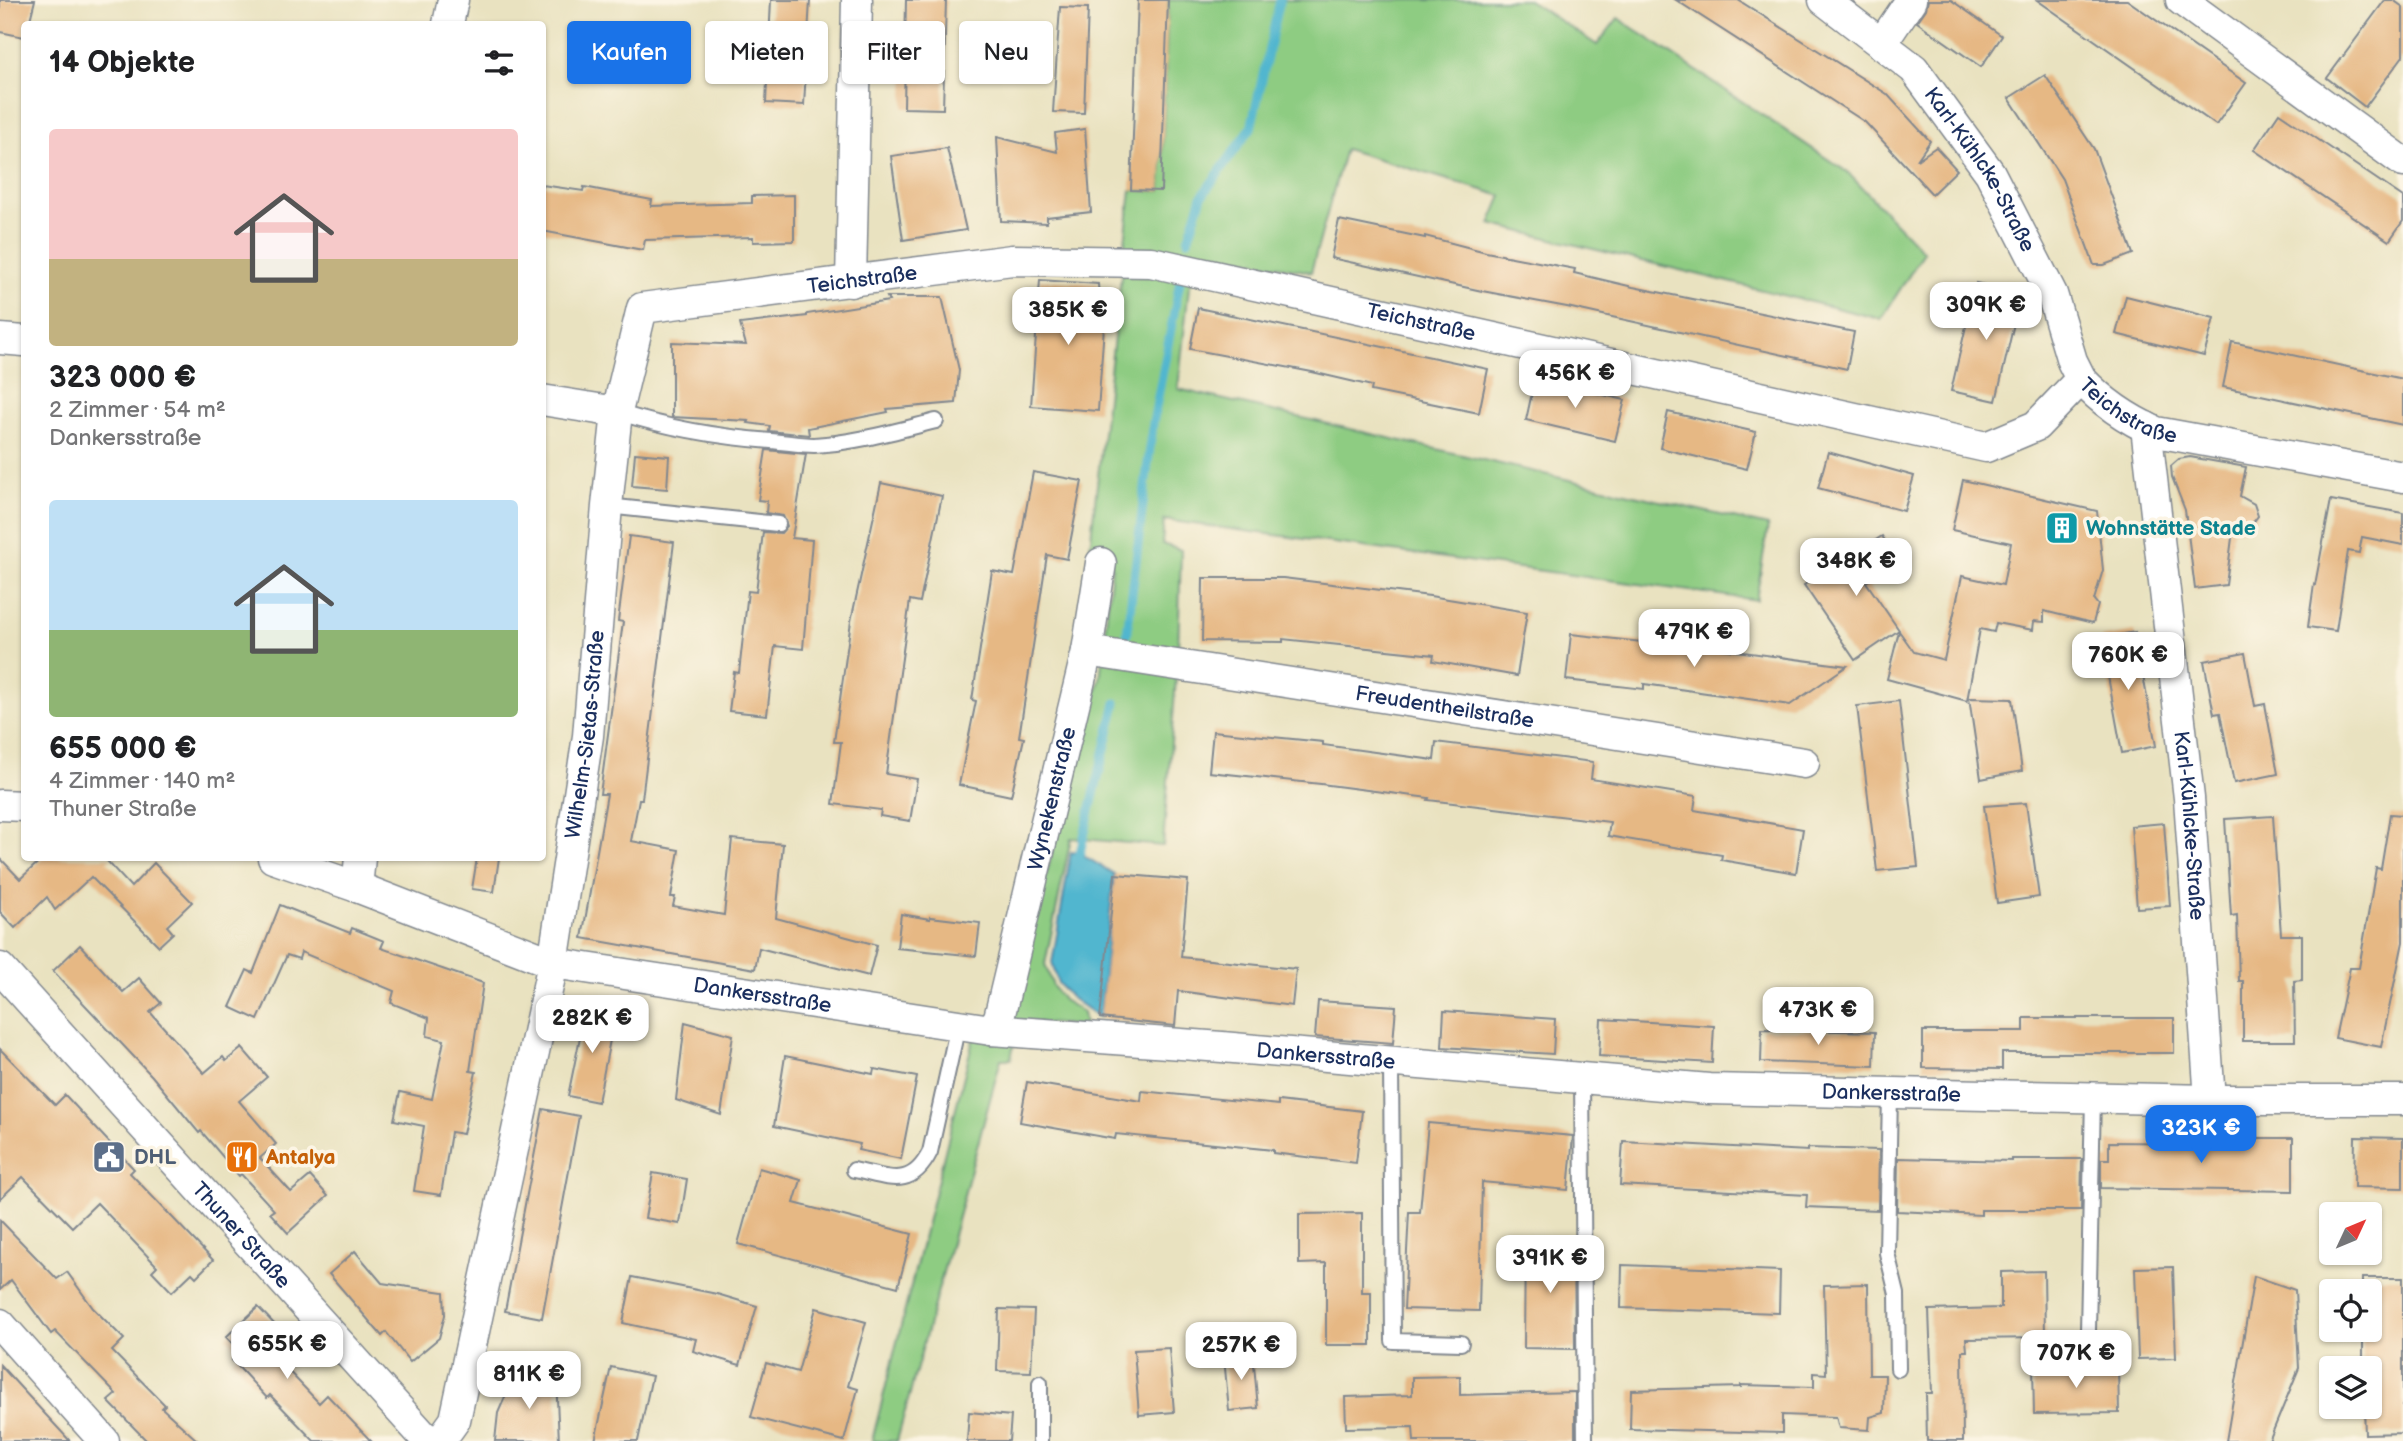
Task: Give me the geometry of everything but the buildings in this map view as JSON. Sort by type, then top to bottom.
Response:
[{"type":"street","points":[[449,21],[453,0]]},
{"type":"street","points":[[851,282],[857,0]]},
{"type":"street","name":"Karl-Kühlcke-Straße","points":[[1824,0],[1914,69],[1990,173],[2052,293],[2071,361],[2081,379]]},
{"type":"street","points":[[1882,43],[1911,0]]},
{"type":"street","points":[[2181,0],[2403,162]]},
{"type":"street","name":"Teichstraße","points":[[642,308],[1012,260],[1151,262],[1986,447],[2036,426],[2081,379],[2097,397],[2156,432],[2403,477]]},
{"type":"street","name":"Wilhelm-Sietas-Straße","points":[[440,1441],[455,1420],[552,963],[589,736],[617,412],[642,308]]},
{"type":"street","points":[[0,339],[21,341]]},
{"type":"street","points":[[546,401],[617,412]]},
{"type":"street","name":"Karl-Kühlcke-Straße","points":[[2146,427],[2189,798],[2210,1100]]},
{"type":"street","name":"Wynekenstraße","points":[[991,1030],[999,1018],[1087,651],[1101,563]]},
{"type":"street","name":"Freudentheilstraße","points":[[1087,651],[1804,763]]},
{"type":"street","points":[[0,805],[21,806]]},
{"type":"street","name":"Dankersstraße","points":[[282,861],[357,887],[552,963],[991,1030],[1709,1088],[2210,1100],[2403,1100]]},
{"type":"street","points":[[357,887],[360,861]]},
{"type":"street","name":"Thuner Straße","points":[[0,968],[428,1441]]},
{"type":"street","points":[[0,1325],[104,1441]]},
{"type":"lane","points":[[617,412],[681,429],[744,439],[813,445],[860,440],[936,421]]},
{"type":"lane","points":[[607,506],[778,524]]},
{"type":"lane","points":[[855,1170],[900,1180],[913,1175],[922,1167],[930,1152],[958,1025]]},
{"type":"lane","points":[[1391,1061],[1393,1341],[1461,1343]]},
{"type":"lane","points":[[1582,1077],[1586,1441]]},
{"type":"lane","points":[[1890,1093],[1887,1253],[1897,1294],[1898,1369]]},
{"type":"lane","points":[[2088,1331],[2093,1097]]},
{"type":"lane","points":[[1040,1383],[1040,1441]]},
{"type":"green space","points":[[1168,0],[1528,0],[1597,45],[1618,18],[1847,172],[1924,252],[1881,319],[1490,224],[1502,196],[1345,149],[1311,272],[1209,253],[1189,287],[1178,389],[1768,526],[1756,600],[1164,520],[1162,544],[1181,550],[1178,653],[1163,846],[1071,838],[1045,964],[1053,986],[1063,1000],[1083,1012],[1085,1026],[1018,1021],[1011,1059],[1001,1059],[897,1441],[872,1441],[973,1040],[1014,993],[1100,679],[1112,567],[1089,559],[1092,528],[1131,190],[1161,191]]},
{"type":"water","points":[[1071,852],[1079,853],[1114,874],[1100,1018],[1070,997],[1058,983],[1052,963]]},
{"type":"waterway","points":[[1188,240],[1202,196],[1251,128],[1280,0]]},
{"type":"waterway","points":[[1127,634],[1153,423],[1181,276]]},
{"type":"waterway","points":[[1078,861],[1116,703]]},
{"type":"place","name":"Wohnstätte Stade","points":[[2062,528]]},
{"type":"place","name":"DHL","points":[[109,1157]]},
{"type":"place","name":"Antalya","points":[[242,1157]]}]
